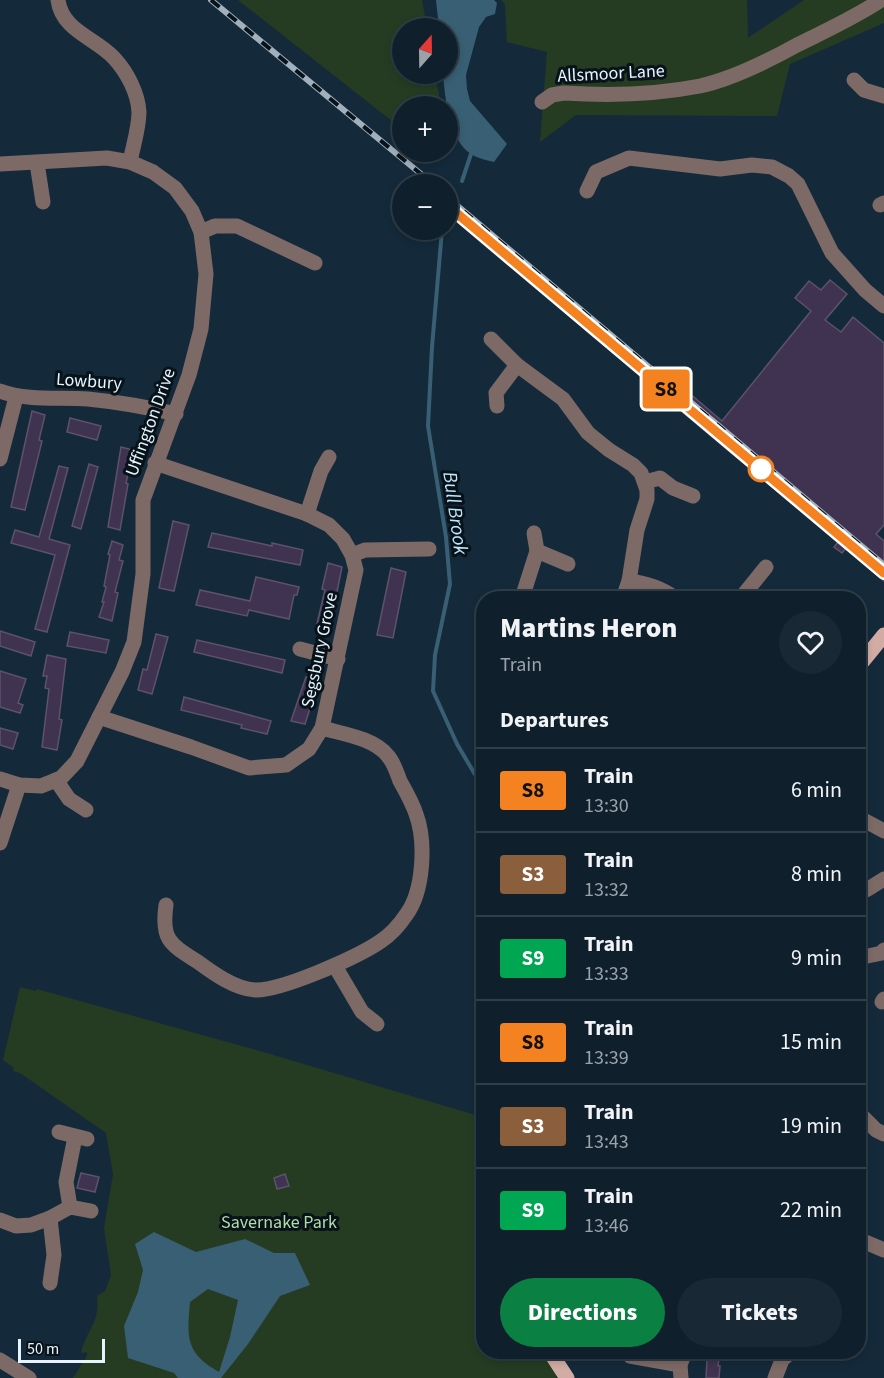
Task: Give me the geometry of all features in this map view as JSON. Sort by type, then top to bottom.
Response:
[{"type":"main road","points":[[866,657],[884,634]]},
{"type":"main road","points":[[555,1359],[567,1378]]},
{"type":"street","points":[[58,0],[63,17],[114,57],[134,89],[139,112],[130,162]]},
{"type":"street","name":"Allsmoor Lane","points":[[542,102],[552,95],[564,93],[643,95],[702,85],[751,68],[783,53],[852,19],[881,0]]},
{"type":"street","points":[[854,80],[864,90],[884,96]]},
{"type":"street","name":"Uffington Drive","points":[[0,164],[94,158],[130,162],[153,172],[175,188],[192,211],[201,232],[206,274],[201,329],[189,375],[143,500],[143,574],[134,642],[122,672],[77,761],[61,778],[56,780]]},
{"type":"street","points":[[587,191],[596,172],[629,159],[720,169],[752,165],[772,167],[798,184],[832,254],[865,290],[884,306]]},
{"type":"street","points":[[37,163],[43,202]]},
{"type":"street","points":[[201,232],[215,226],[237,226],[315,262]]},
{"type":"street","points":[[491,339],[517,365],[563,399],[588,433],[633,465],[645,482],[647,499],[637,530],[625,591]]},
{"type":"street","points":[[498,406],[496,393],[517,365]]},
{"type":"street","name":"Lowbury","points":[[0,391],[16,397],[87,399],[125,403],[176,414]]},
{"type":"street","points":[[0,459],[16,397]]},
{"type":"street","points":[[307,514],[321,471],[329,457]]},
{"type":"street","points":[[155,463],[307,514],[329,525],[343,539],[352,555],[365,550],[429,549]]},
{"type":"street","points":[[645,482],[660,478],[673,488],[693,496]]},
{"type":"street","points":[[524,591],[537,550],[534,533]]},
{"type":"street","points":[[537,550],[568,564]]},
{"type":"street","name":"Segsbury Grove","points":[[99,717],[249,768],[286,765],[309,749],[322,728],[356,570],[352,555]]},
{"type":"street","points":[[747,591],[766,567]]},
{"type":"street","points":[[629,581],[649,584],[664,591]]},
{"type":"street","points":[[300,649],[338,659]]},
{"type":"street","points":[[166,905],[163,922],[166,938],[187,956],[239,986],[252,990],[266,990],[335,966],[383,941],[408,914],[416,895],[423,847],[417,814],[388,756],[370,742],[322,728]]},
{"type":"street","points":[[0,779],[19,785],[41,786],[56,780],[69,799],[86,810]]},
{"type":"street","points":[[0,843],[19,785]]},
{"type":"street","points":[[866,821],[884,831]]},
{"type":"street","points":[[866,891],[884,879]]},
{"type":"street","points":[[866,956],[883,953]]},
{"type":"street","points":[[335,966],[362,1012],[377,1023]]},
{"type":"street","points":[[866,1120],[884,1134]]},
{"type":"street","points":[[59,1132],[81,1138],[66,1182],[70,1207]]},
{"type":"street","points":[[0,1220],[16,1226],[31,1225],[70,1207],[91,1211]]},
{"type":"street","points":[[50,1218],[54,1255],[50,1283]]},
{"type":"street","points":[[866,1242],[884,1250]]},
{"type":"street","points":[[647,1359],[682,1365]]},
{"type":"street","points":[[775,1378],[783,1359]]},
{"type":"street","points":[[0,1360],[29,1378]]},
{"type":"green space","points":[[238,0],[422,0],[425,18],[392,18],[392,84],[437,84],[439,96],[392,96],[392,121]]},
{"type":"green space","points":[[501,0],[747,0],[748,38],[804,0],[884,0],[884,23],[790,64],[777,116],[576,115],[540,142],[547,52],[507,42],[505,4]]},
{"type":"green space","name":"Savernake Park","points":[[20,987],[36,991],[37,989],[270,1054],[476,1115],[476,1359],[550,1359],[557,1378],[73,1378],[87,1356],[87,1352],[81,1353],[97,1314],[97,1296],[105,1291],[111,1275],[104,1228],[113,1174],[106,1133],[20,1073],[13,1071],[14,1068],[3,1060]]},
{"type":"water","points":[[436,0],[494,0],[497,3],[495,14],[486,17],[479,27],[466,75],[470,101],[507,144],[494,162],[471,154],[458,139],[458,96],[446,96],[444,84],[458,84],[458,18],[438,18]]},
{"type":"water","points":[[154,1232],[196,1252],[245,1239],[274,1253],[295,1253],[310,1285],[280,1296],[248,1344],[221,1378],[178,1378],[174,1373],[128,1358],[124,1326],[138,1292],[143,1270],[135,1244]],"holes":[[[208,1289],[238,1300],[230,1337],[219,1372],[194,1351],[188,1325],[190,1302]]]},
{"type":"building","points":[[830,280],[847,294],[825,320],[841,332],[853,317],[884,343],[884,525],[876,534],[884,541],[884,581],[846,548],[842,553],[834,547],[838,542],[662,395],[675,381],[722,421],[811,311],[795,298],[809,281],[821,290]]},
{"type":"building","points":[[32,411],[45,415],[39,440],[42,441],[25,510],[11,507]]},
{"type":"building","points":[[70,418],[101,426],[97,440],[67,432]]},
{"type":"building","points":[[121,447],[133,450],[120,530],[108,527]]},
{"type":"building","points":[[89,464],[98,467],[81,529],[72,526]]},
{"type":"building","points":[[59,466],[68,468],[49,539],[70,545],[47,632],[35,629],[55,555],[11,543],[15,530],[39,537]]},
{"type":"building","points":[[173,521],[189,525],[174,591],[159,588]]},
{"type":"building","points":[[212,533],[303,550],[300,565],[208,547]]},
{"type":"building","points":[[112,541],[123,545],[119,560],[123,561],[115,592],[118,593],[112,621],[99,617],[104,602],[102,602],[106,587],[104,586],[110,555],[108,554]]},
{"type":"building","points":[[328,563],[342,567],[329,631],[316,628],[325,590],[322,589]]},
{"type":"building","points":[[391,568],[406,572],[393,638],[377,635]]},
{"type":"building","points":[[256,577],[299,587],[297,595],[294,595],[289,619],[249,610],[247,616],[196,605],[200,590],[250,601]]},
{"type":"building","points":[[0,631],[35,642],[31,656],[0,646]]},
{"type":"building","points":[[70,632],[109,640],[106,653],[67,646]]},
{"type":"building","points":[[156,634],[168,637],[152,694],[138,690],[143,669],[147,670]]},
{"type":"building","points":[[197,640],[285,660],[282,673],[194,652]]},
{"type":"building","points":[[47,655],[66,659],[59,719],[62,720],[57,750],[42,747],[49,689],[45,688],[47,676],[43,676]]},
{"type":"building","points":[[0,671],[26,679],[18,703],[23,705],[20,713],[0,707]]},
{"type":"building","points":[[306,677],[319,680],[305,724],[291,721]]},
{"type":"building","points":[[184,697],[271,721],[267,734],[241,728],[242,725],[181,710]]},
{"type":"building","points":[[0,728],[18,733],[13,749],[0,745]]},
{"type":"building","points":[[81,1173],[99,1177],[95,1192],[77,1188]]},
{"type":"building","points":[[285,1174],[289,1186],[277,1189],[274,1178]]},
{"type":"building","points":[[693,1359],[719,1359],[719,1378],[706,1378],[707,1360]]},
{"type":"waterway","name":"Bull Brook","points":[[462,181],[472,151]]},
{"type":"waterway","name":"Bull Brook","points":[[441,240],[428,426],[446,537],[450,584],[435,655],[433,691],[457,744],[476,776]]},
{"type":"railway","points":[[211,0],[421,174]]},
{"type":"railway","points":[[458,206],[884,565]]},
{"type":"train","name":"S8","points":[[458,214],[884,573]]}]
